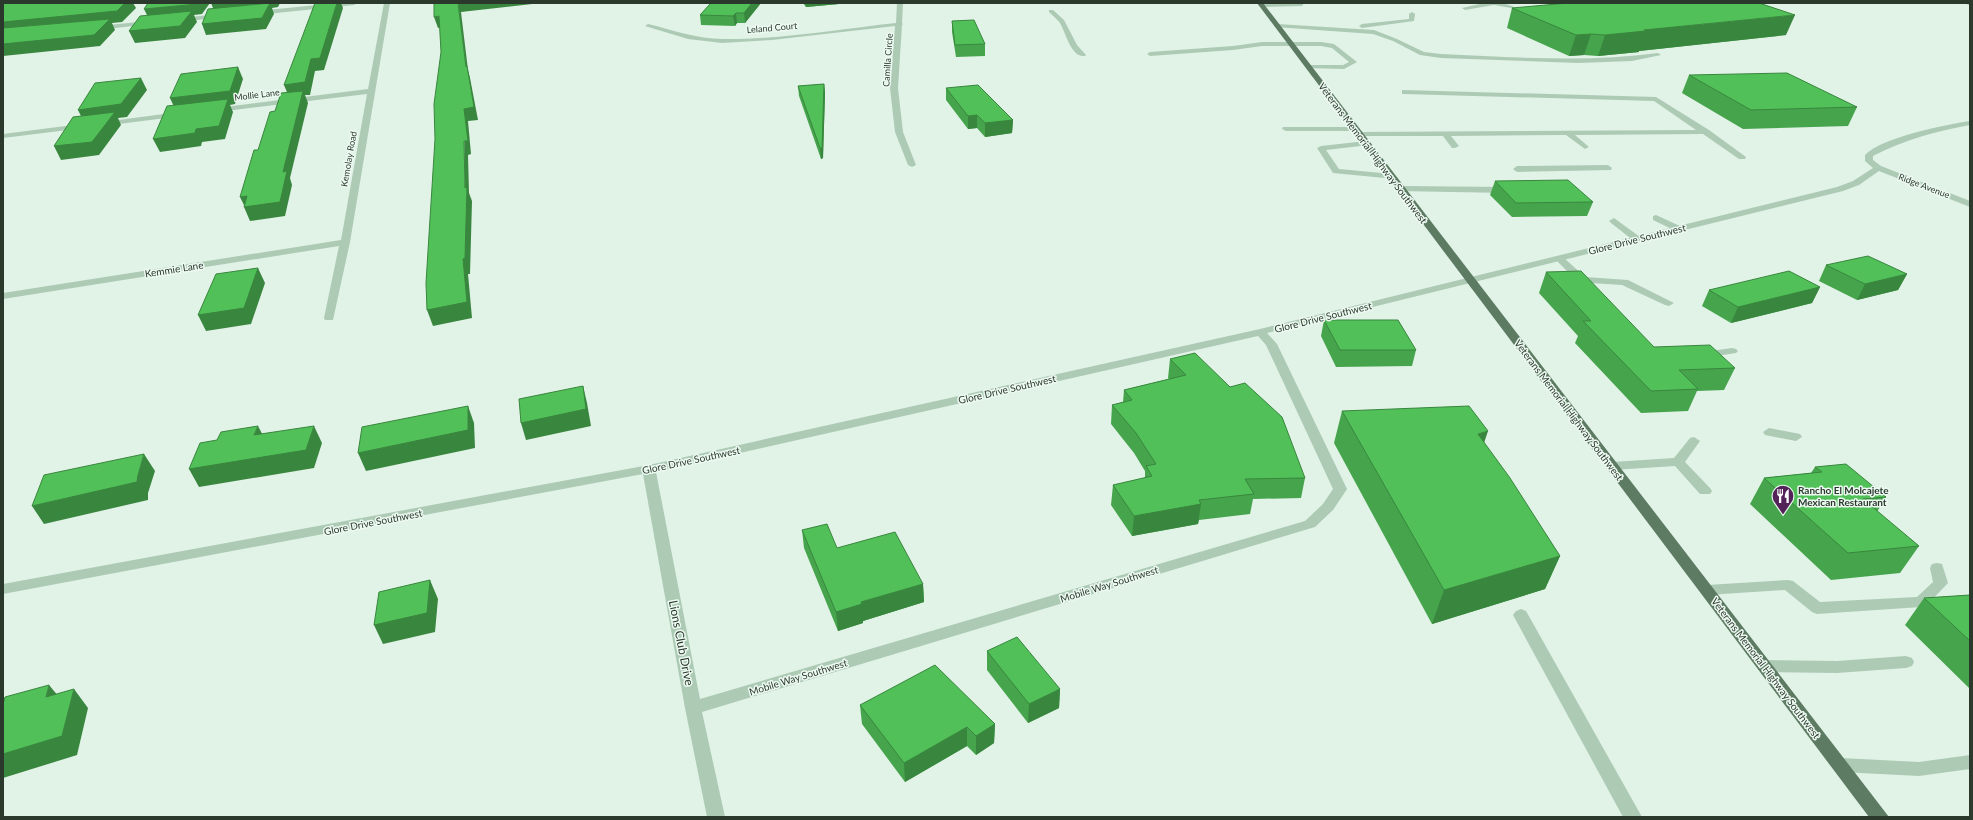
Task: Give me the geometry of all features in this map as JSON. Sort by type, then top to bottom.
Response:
[{"type":"main road","name":"Veterans Memorial Highway Southwest","points":[[1261,4],[1880,817]]},
{"type":"street","points":[[251,13],[354,3]]},
{"type":"street","name":"Kemolay Road","points":[[329,318],[345,242],[387,3]]},
{"type":"street","name":"Camilla Circle","points":[[900,3],[900,24],[894,88],[899,132],[912,165]]},
{"type":"street","points":[[1465,8],[1494,3],[1513,7],[1524,19]]},
{"type":"street","points":[[1261,4],[1302,4]]},
{"type":"street","points":[[1051,11],[1059,15],[1069,31],[1076,50],[1083,55]]},
{"type":"street","points":[[1351,31],[1346,26],[1362,26],[1412,20],[1412,14]]},
{"type":"street","points":[[172,21],[227,16]]},
{"type":"street","points":[[93,29],[156,23]]},
{"type":"street","name":"Leland Court","points":[[648,26],[688,37],[722,40],[772,38],[900,24]]},
{"type":"street","points":[[1277,26],[1374,32],[1395,40],[1422,54],[1441,56],[1576,61],[1642,58],[1658,55]]},
{"type":"street","points":[[1150,54],[1290,43],[1334,46],[1354,62],[1344,66],[1308,67]]},
{"type":"street","name":"Mollie Lane","points":[[207,111],[371,91]]},
{"type":"street","points":[[1405,92],[1656,99],[1742,157]]},
{"type":"street","points":[[3,136],[191,113]]},
{"type":"street","points":[[1878,168],[1869,161],[1869,156],[1889,144],[1916,134],[1970,123]]},
{"type":"street","points":[[1286,129],[1446,134],[1706,132]]},
{"type":"street","points":[[1568,133],[1585,147]]},
{"type":"street","points":[[1446,134],[1455,146]]},
{"type":"street","points":[[1366,143],[1321,148],[1336,171],[1392,177]]},
{"type":"street","points":[[1517,169],[1608,168]]},
{"type":"street","name":"Ridge Avenue","points":[[1878,168],[1970,204]]},
{"type":"street","name":"Glore Drive Southwest","points":[[3,589],[649,470],[1260,332],[1471,281],[1840,189],[1856,183],[1878,168]]},
{"type":"street","points":[[1401,189],[1513,190]]},
{"type":"street","points":[[1656,218],[1679,229]]},
{"type":"street","points":[[1614,221],[1637,239]]},
{"type":"street","name":"Kemmie Lane","points":[[3,296],[345,242]]},
{"type":"street","points":[[1560,259],[1594,290]]},
{"type":"street","points":[[1582,280],[1624,282],[1669,303]]},
{"type":"street","name":"Mobile Way Southwest","points":[[693,708],[1310,524],[1328,508],[1340,489],[1271,344],[1260,332]]},
{"type":"street","points":[[1693,356],[1732,351]]},
{"type":"street","points":[[1769,432],[1796,437]]},
{"type":"street","points":[[1678,462],[1694,440]]},
{"type":"street","points":[[1612,466],[1678,462]]},
{"type":"street","points":[[1678,462],[1705,491]]},
{"type":"street","name":"Lions Club Drive","points":[[649,470],[693,708],[716,817]]},
{"type":"street","points":[[1707,590],[1788,585],[1817,608],[1921,602],[1941,583],[1937,568]]},
{"type":"street","points":[[1521,615],[1633,817]]},
{"type":"street","points":[[1765,666],[1837,667],[1906,662]]},
{"type":"street","points":[[1841,766],[1919,769],[1970,762]]},
{"type":"building","points":[[3,3],[125,3],[117,11],[3,22]]},
{"type":"building","points":[[148,3],[198,3],[198,4],[144,9]]},
{"type":"building","points":[[270,3],[262,18],[202,24],[208,9]]},
{"type":"building","points":[[315,3],[337,3],[320,58],[311,59],[305,82],[284,85]]},
{"type":"building","points":[[434,3],[458,3],[466,67],[467,66],[474,107],[464,109],[468,141],[464,141],[465,188],[467,187],[465,258],[463,259],[467,302],[427,310],[426,283],[435,139],[434,104],[441,52],[439,16],[434,17]]},
{"type":"building","points":[[711,3],[752,3],[744,13],[736,13],[733,16],[700,15]]},
{"type":"building","points":[[1568,3],[1759,3],[1795,15],[1605,35],[1576,35],[1512,8]]},
{"type":"building","points":[[192,11],[180,26],[129,31],[140,16]]},
{"type":"building","points":[[110,19],[94,35],[3,44],[3,28]]},
{"type":"building","points":[[974,20],[985,44],[955,45],[952,21]]},
{"type":"building","points":[[238,67],[230,91],[170,98],[181,74]]},
{"type":"building","points":[[1787,73],[1857,107],[1751,110],[1689,75]]},
{"type":"building","points":[[141,78],[121,104],[78,110],[95,83]]},
{"type":"building","points":[[824,84],[822,148],[820,148],[798,86]]},
{"type":"building","points":[[978,85],[1013,120],[985,123],[977,115],[968,116],[946,88]]},
{"type":"building","points":[[303,91],[283,172],[287,171],[280,202],[244,207],[247,196],[240,197],[254,150],[258,150],[270,112],[275,111],[281,93]]},
{"type":"building","points":[[228,99],[219,126],[196,129],[195,133],[153,139],[167,106]]},
{"type":"building","points":[[115,112],[92,142],[54,146],[73,117]]},
{"type":"building","points":[[1568,180],[1593,202],[1516,203],[1495,181]]},
{"type":"building","points":[[1868,256],[1907,274],[1865,284],[1826,265]]},
{"type":"building","points":[[258,268],[244,308],[198,315],[216,274]]},
{"type":"building","points":[[1581,271],[1654,347],[1710,345],[1735,368],[1679,370],[1698,389],[1651,391],[1583,321],[1591,321],[1546,272]]},
{"type":"building","points":[[1789,271],[1820,287],[1738,307],[1709,290]]},
{"type":"building","points":[[1324,320],[1398,320],[1416,350],[1340,350]]},
{"type":"building","points":[[1195,353],[1230,387],[1245,383],[1282,417],[1305,478],[1245,479],[1254,494],[1199,500],[1201,504],[1134,516],[1113,485],[1152,476],[1146,466],[1156,464],[1136,433],[1112,405],[1132,400],[1124,390],[1186,375],[1170,359]]},
{"type":"building","points":[[583,386],[586,409],[521,423],[519,399]]},
{"type":"building","points":[[468,406],[468,430],[358,453],[362,427]]},
{"type":"building","points":[[1469,406],[1488,431],[1478,434],[1510,478],[1560,556],[1444,590],[1342,411]]},
{"type":"building","points":[[258,426],[254,435],[314,426],[306,450],[189,469],[200,443],[217,440],[221,432]]},
{"type":"building","points":[[144,454],[137,482],[32,506],[44,475]]},
{"type":"building","points":[[1846,464],[1886,497],[1863,499],[1919,546],[1848,553],[1764,478],[1822,472],[1815,467]]},
{"type":"building","points":[[827,524],[837,548],[895,532],[923,584],[861,602],[862,604],[836,612],[802,530]]},
{"type":"building","points":[[430,580],[427,613],[374,625],[379,592]]},
{"type":"building","points":[[1970,595],[1970,641],[1924,598]]},
{"type":"building","points":[[1017,637],[1060,689],[1029,704],[987,651]]},
{"type":"building","points":[[935,665],[995,724],[976,736],[967,727],[904,763],[860,705]]},
{"type":"building","points":[[49,685],[46,697],[74,689],[62,736],[3,754],[3,704],[5,697]]},
{"type":"place","name":"Rancho El Molcajete Mexican Restaurant","points":[[1783,516]]}]
